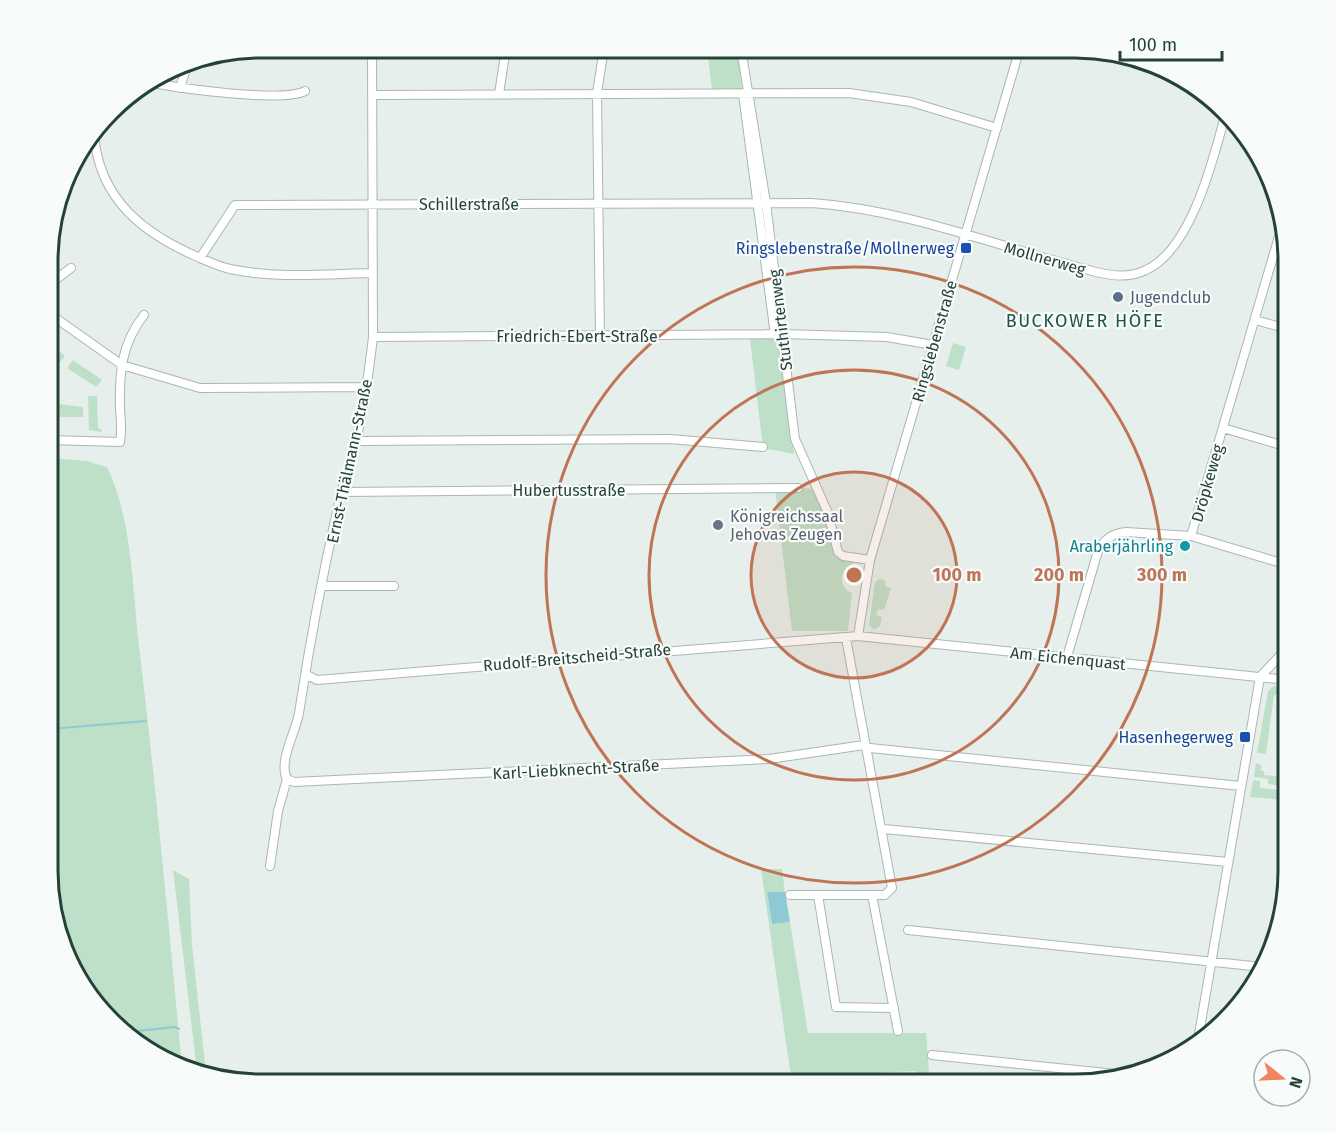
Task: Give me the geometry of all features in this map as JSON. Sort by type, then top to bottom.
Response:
[{"type":"street","name":"Ernst-Thälmann-Straße","points":[[270,866],[278,811],[287,779],[285,774],[288,753],[307,675],[306,670],[341,492],[356,441],[373,337],[372,58]]},
{"type":"street","points":[[499,94],[504,58]]},
{"type":"street","points":[[600,336],[597,93],[602,58]]},
{"type":"street","name":"Stuthirtenweg","points":[[742,59],[778,334],[795,439],[828,513],[836,548],[843,556],[870,560]]},
{"type":"street","name":"Ringslebenstraße","points":[[872,895],[885,895],[890,891],[892,883],[867,747],[851,637],[870,560],[1017,59]]},
{"type":"street","points":[[180,87],[184,74]]},
{"type":"street","points":[[163,85],[236,93],[284,94],[305,91]]},
{"type":"street","points":[[372,96],[849,93],[887,96],[996,128]]},
{"type":"street","name":"Mollnerweg","points":[[762,203],[812,203],[864,208],[1105,274],[1129,275],[1148,270],[1173,245],[1192,215],[1206,183],[1223,123]]},
{"type":"street","points":[[96,145],[98,162],[119,201],[152,234],[181,251],[231,270],[270,275],[372,273]]},
{"type":"street","name":"Schillerstraße","points":[[200,258],[235,205],[762,203]]},
{"type":"street","name":"Dröpkeweg","points":[[1066,657],[1098,551],[1104,542],[1121,532],[1191,536],[1277,245]]},
{"type":"street","points":[[58,278],[71,268]]},
{"type":"street","points":[[58,440],[120,442],[122,365],[133,329],[144,315]]},
{"type":"street","points":[[58,320],[122,365],[200,388],[366,387]]},
{"type":"street","points":[[1255,320],[1277,326]]},
{"type":"street","name":"Friedrich-Ebert-Straße","points":[[373,337],[778,334],[887,337],[933,345]]},
{"type":"street","points":[[1223,428],[1277,444]]},
{"type":"street","points":[[356,441],[670,439],[763,447]]},
{"type":"street","name":"Hubertusstraße","points":[[341,492],[798,488]]},
{"type":"street","points":[[1191,536],[1278,562]]},
{"type":"street","points":[[322,586],[394,586]]},
{"type":"street","name":"Am Eichenquast","points":[[851,637],[1278,679]]},
{"type":"street","name":"Rudolf-Breitscheid-Straße","points":[[307,675],[317,680],[708,646],[851,637]]},
{"type":"street","points":[[1200,1030],[1260,677],[1278,658]]},
{"type":"street","name":"Karl-Liebknecht-Straße","points":[[287,779],[294,782],[759,760],[867,747],[1241,786]]},
{"type":"street","points":[[884,829],[1228,862]]},
{"type":"street","points":[[790,895],[872,895],[898,1031]]},
{"type":"street","points":[[818,895],[836,1008],[894,1008]]},
{"type":"street","points":[[908,930],[1253,966]]},
{"type":"street","points":[[932,1055],[1097,1072]]},
{"type":"green space","points":[[708,59],[738,59],[742,89],[712,90]]},
{"type":"green space","points":[[778,338],[781,340],[794,454],[763,448],[750,339]]},
{"type":"green space","points":[[953,343],[966,347],[959,370],[946,366]]},
{"type":"green space","points":[[58,351],[65,356],[60,363],[58,362]]},
{"type":"green space","points":[[73,360],[102,380],[96,387],[67,368]]},
{"type":"green space","points":[[88,396],[97,396],[98,428],[102,432],[89,430]]},
{"type":"green space","points":[[58,404],[83,407],[83,417],[58,417]]},
{"type":"green space","points":[[58,459],[87,461],[107,467],[122,510],[133,578],[181,1056],[138,1032],[100,994],[79,960],[62,910],[59,884]]},
{"type":"green space","points":[[800,487],[817,490],[826,510],[835,557],[855,562],[845,571],[842,578],[846,590],[852,593],[848,631],[792,631],[775,489]]},
{"type":"green space","points":[[879,579],[885,580],[886,587],[891,588],[884,610],[878,609],[876,615],[882,617],[880,626],[874,630],[869,625],[875,582]]},
{"type":"green space","points":[[1274,686],[1278,687],[1278,694],[1274,695],[1266,754],[1257,753],[1268,691]]},
{"type":"green space","points":[[1256,763],[1261,765],[1264,775],[1278,776],[1278,786],[1268,784],[1268,779],[1254,777]]},
{"type":"green space","points":[[1253,780],[1260,781],[1260,788],[1278,790],[1278,799],[1250,797]]},
{"type":"green space","points":[[761,869],[782,869],[785,892],[767,893],[772,924],[790,922],[808,1033],[926,1033],[929,1073],[916,1073],[916,1071],[790,1073]]},
{"type":"green space","points":[[173,870],[189,879],[192,945],[205,1066],[196,1062]]},
{"type":"water","points":[[767,892],[785,892],[790,922],[772,924]]},
{"type":"waterway","points":[[59,728],[146,721]]},
{"type":"waterway","points":[[137,1031],[175,1027],[179,1029]]},
{"type":"place","name":"Ringslebenstraße/Mollnerweg","points":[[966,248]]},
{"type":"place","name":"Jugendclub","points":[[1118,297]]},
{"type":"place","name":"Königreichssaal Jehovas Zeugen","points":[[718,525]]},
{"type":"place","name":"Araberjährling","points":[[1185,546]]},
{"type":"place","name":"Hasenhegerweg","points":[[1245,737]]},
{"type":"district","name":"BUCKOWER HÖFE","points":[[1085,321]]}]
